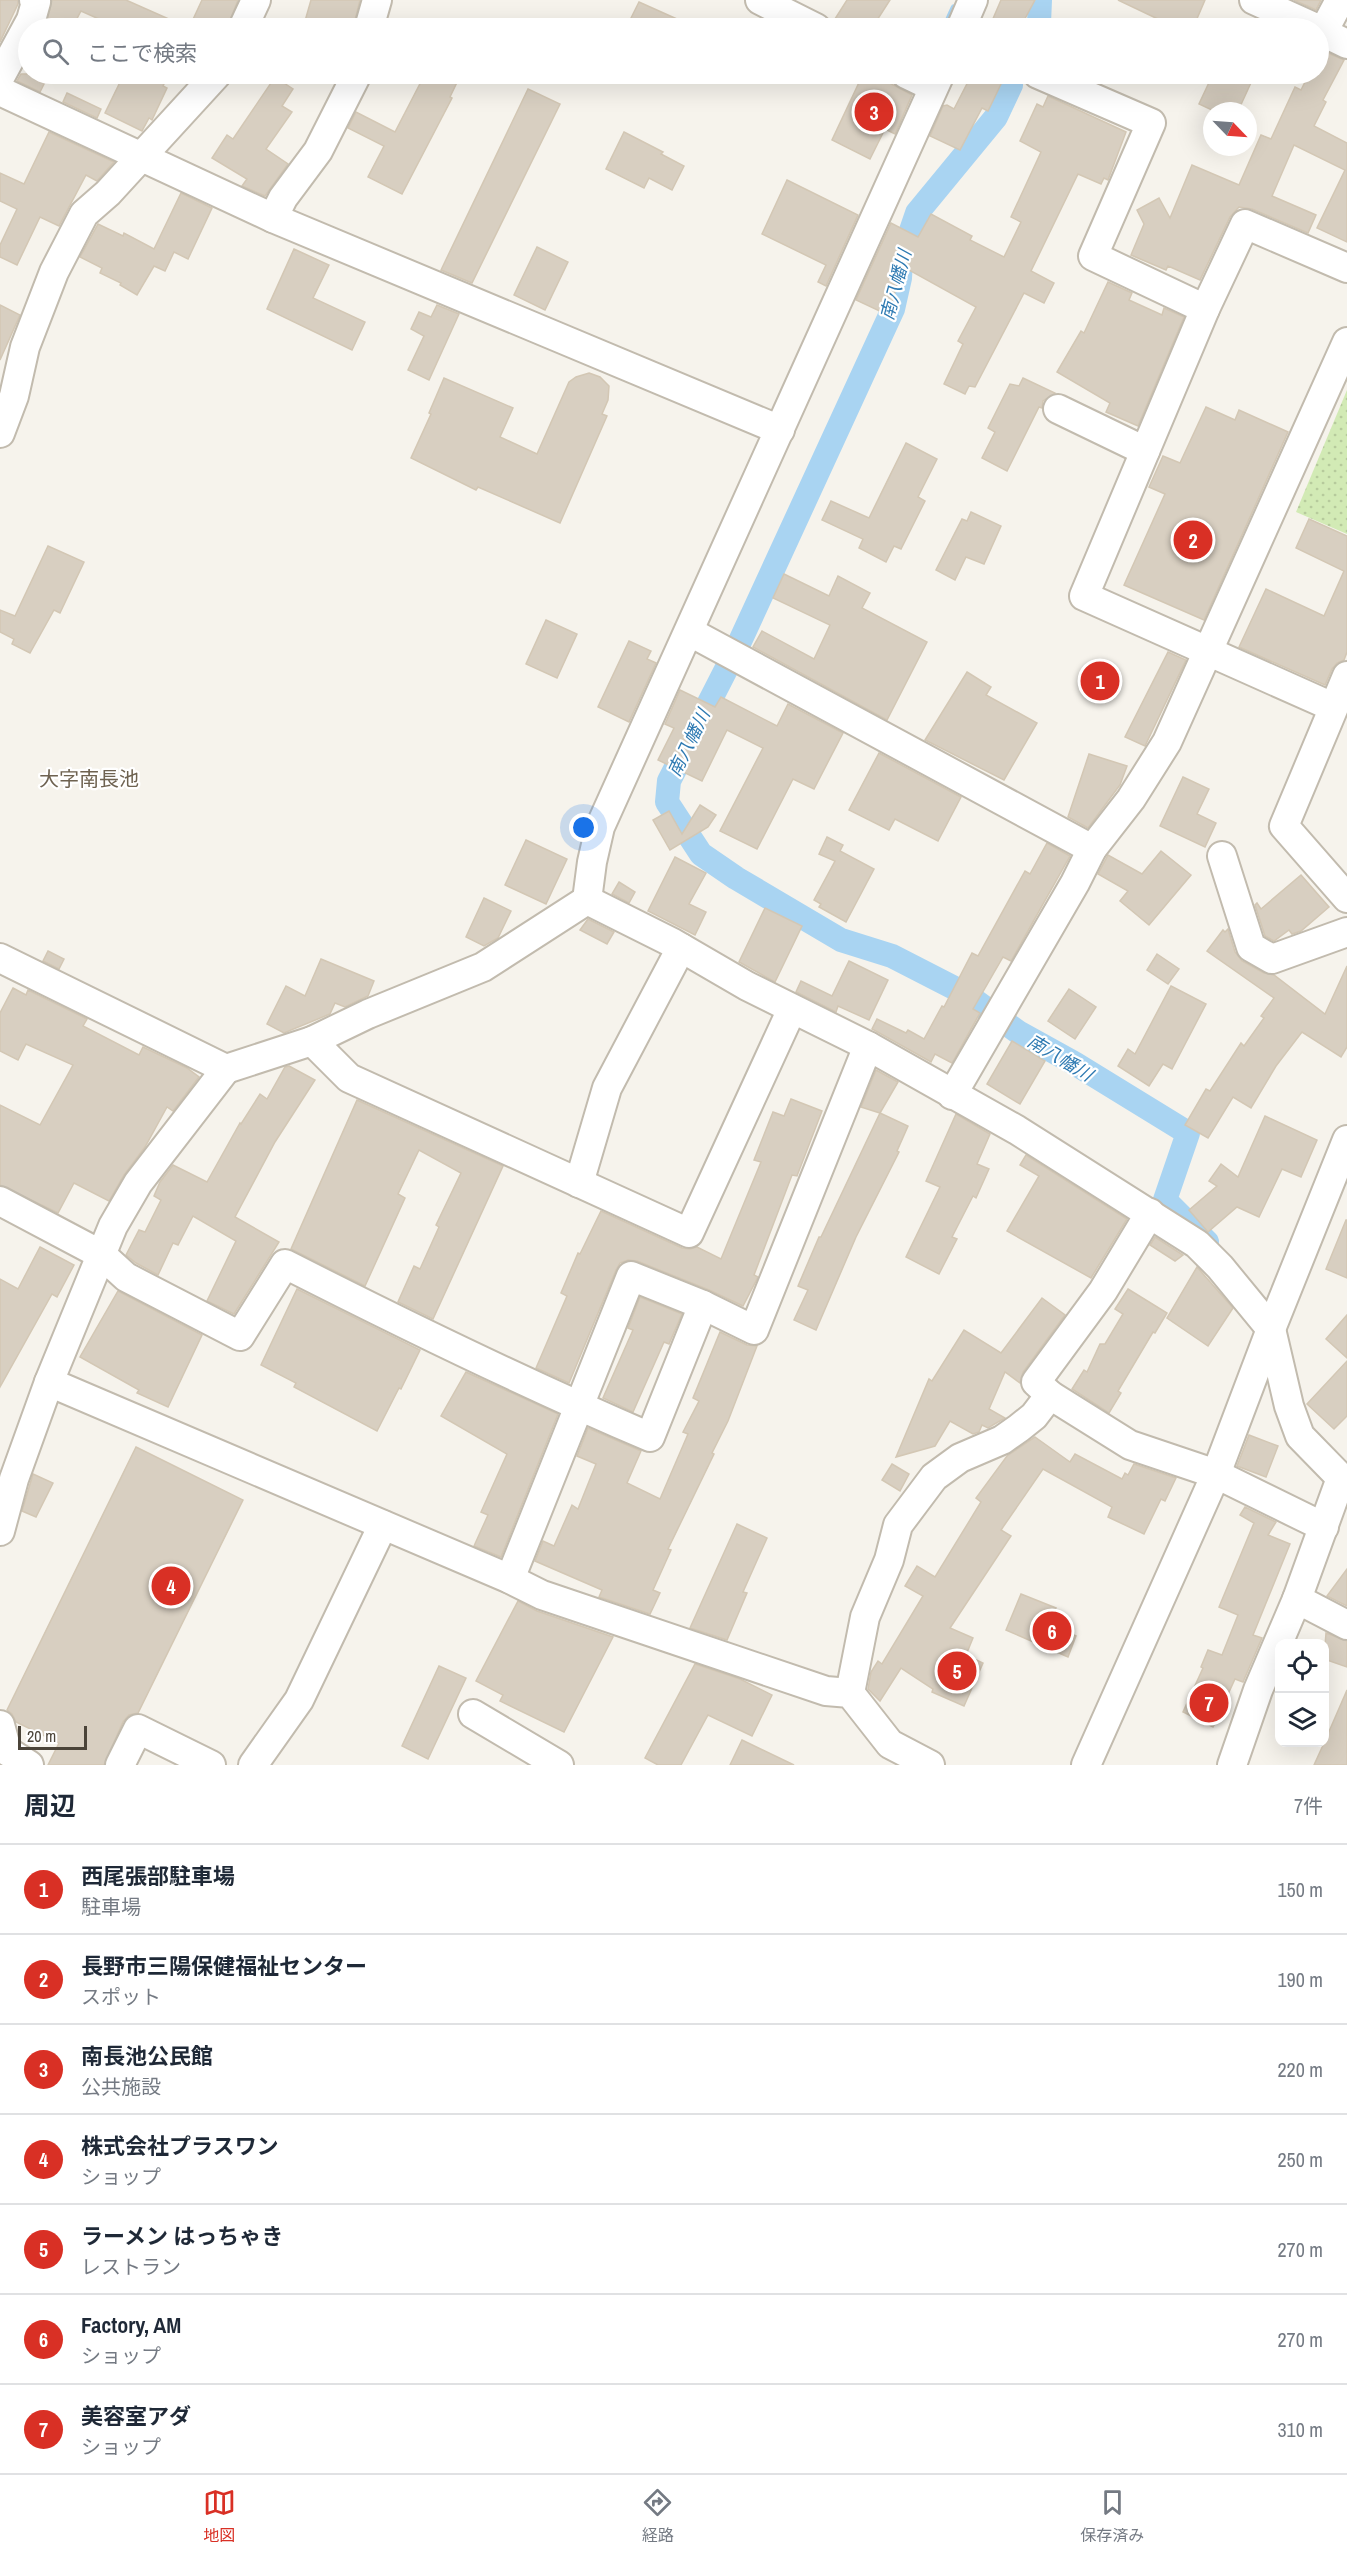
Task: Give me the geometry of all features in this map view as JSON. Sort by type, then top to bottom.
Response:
[{"type":"street","points":[[32,18],[36,2],[34,0]]},
{"type":"street","points":[[248,18],[256,0]]},
{"type":"street","points":[[372,18],[377,0]]},
{"type":"street","points":[[760,0],[796,18]]},
{"type":"street","points":[[965,18],[973,0]]},
{"type":"street","points":[[1254,0],[1292,18]]},
{"type":"street","points":[[1329,27],[1340,0]]},
{"type":"street","points":[[0,77],[18,44]]},
{"type":"street","points":[[0,433],[7,393],[25,346],[54,272],[84,214],[209,84]]},
{"type":"street","points":[[273,218],[283,198],[318,151],[352,84]]},
{"type":"street","points":[[0,1531],[7,1476],[50,1382],[113,1226],[138,1183],[225,1069],[312,1041],[368,1014],[483,967],[587,900],[600,827],[690,632],[700,604],[934,84]]},
{"type":"street","points":[[1061,84],[1151,123],[1093,256],[1205,309]]},
{"type":"street","points":[[0,91],[273,218],[780,430]]},
{"type":"street","points":[[1333,707],[1084,596],[1205,309],[1245,224],[1347,268]]},
{"type":"street","points":[[952,1095],[1075,883],[1092,849],[1131,799],[1167,742],[1347,342]]},
{"type":"street","points":[[1058,409],[1145,451]]},
{"type":"street","points":[[690,632],[1092,849]]},
{"type":"street","points":[[1347,676],[1284,826],[1347,898]]},
{"type":"street","points":[[1222,856],[1251,947],[1272,959],[1347,932]]},
{"type":"street","points":[[587,900],[868,1046],[1017,1130],[1150,1213],[1197,1244],[1220,1267],[1271,1329],[1289,1406],[1300,1436],[1344,1478],[1297,1599],[1258,1690],[1232,1765]]},
{"type":"street","points":[[579,1183],[607,1088],[681,948]]},
{"type":"street","points":[[0,958],[225,1069]]},
{"type":"street","points":[[312,1041],[349,1078],[689,1233],[792,1008]]},
{"type":"street","points":[[510,1579],[631,1276],[703,1305],[754,1330],[868,1046]]},
{"type":"street","points":[[1086,1765],[1216,1474],[1271,1329],[1346,1147]]},
{"type":"street","points":[[0,1201],[102,1255],[126,1277],[240,1336],[285,1264],[425,1335],[579,1407],[650,1437],[703,1305]]},
{"type":"street","points":[[1150,1213],[1103,1291],[1036,1382],[1050,1395],[1130,1445],[1216,1474],[1324,1527]]},
{"type":"street","points":[[50,1382],[510,1579],[542,1595],[826,1691],[849,1693],[890,1744],[930,1765]]},
{"type":"street","points":[[849,1693],[866,1617],[889,1560],[898,1525],[934,1477],[960,1458],[1002,1440],[1019,1428],[1034,1416],[1050,1395]]},
{"type":"street","points":[[253,1765],[299,1700],[383,1525]]},
{"type":"street","points":[[1297,1599],[1347,1625]]},
{"type":"street","points":[[473,1714],[558,1765]]},
{"type":"street","points":[[0,1725],[7,1751],[29,1765]]},
{"type":"street","points":[[120,1765],[138,1729],[211,1765]]},
{"type":"green space","points":[[1347,390],[1347,534],[1296,512]]},
{"type":"building","points":[[0,0],[18,0],[18,4],[0,42]]},
{"type":"building","points":[[52,0],[126,0],[166,18],[97,18],[81,11],[77,18],[48,18]]},
{"type":"building","points":[[202,0],[238,0],[231,18],[194,18]]},
{"type":"building","points":[[311,0],[360,0],[356,18],[306,18]]},
{"type":"building","points":[[847,0],[890,0],[878,18],[836,18]]},
{"type":"building","points":[[1001,0],[1035,0],[1025,18],[993,18]]},
{"type":"building","points":[[1118,0],[1205,0],[1197,18],[1156,18]]},
{"type":"building","points":[[1294,0],[1321,0],[1316,10]]},
{"type":"building","points":[[639,2],[675,18],[631,18]]},
{"type":"building","points":[[1329,53],[1344,60],[1323,100],[1326,102],[1314,126],[1347,143],[1347,242],[1317,228],[1345,170],[1294,145],[1272,196],[1316,215],[1308,233],[1252,209],[1239,207],[1230,217],[1200,280],[1168,266],[1166,270],[1131,255],[1144,224],[1137,210],[1159,198],[1170,218],[1192,165],[1239,185],[1252,156],[1257,156],[1257,144],[1261,135],[1271,139],[1295,87],[1301,90],[1304,84],[1329,84]]},
{"type":"building","points":[[23,84],[44,84],[40,92]]},
{"type":"building","points":[[119,84],[164,84],[163,86],[167,88],[152,120],[149,118],[142,131],[105,113]]},
{"type":"building","points":[[270,84],[286,84],[293,89],[282,106],[292,112],[266,149],[288,164],[265,196],[242,186],[247,179],[212,158],[227,135],[233,139]]},
{"type":"building","points":[[420,84],[456,84],[450,97],[452,98],[402,194],[368,177],[384,146],[348,128],[356,112],[395,132]]},
{"type":"building","points":[[858,84],[892,84],[912,95],[895,134],[885,129],[870,159],[832,140]]},
{"type":"building","points":[[967,84],[1001,84],[988,111],[982,108],[960,150],[930,136],[943,106],[947,105],[954,109]]},
{"type":"building","points":[[1208,84],[1250,84],[1242,102],[1203,102],[1203,106],[1199,104]]},
{"type":"building","points":[[528,89],[560,104],[472,283],[441,270]]},
{"type":"building","points":[[67,93],[101,109],[97,118],[63,102]]},
{"type":"building","points":[[1048,96],[1126,132],[1108,180],[1104,178],[1101,184],[1078,174],[1031,271],[1054,283],[1044,303],[1024,293],[975,387],[969,386],[965,394],[944,384],[963,344],[958,341],[976,307],[902,266],[893,299],[886,314],[856,300],[891,223],[918,237],[931,214],[972,236],[970,240],[1004,257],[1021,222],[1011,217],[1041,152],[1020,141],[1037,104],[1043,107]]},
{"type":"building","points":[[49,132],[114,162],[97,181],[86,175],[59,226],[40,217],[17,265],[0,257],[0,245],[17,209],[0,201],[0,173],[24,184]]},
{"type":"building","points":[[624,132],[663,152],[661,154],[684,166],[672,190],[649,178],[644,188],[606,169]]},
{"type":"building","points":[[787,180],[858,215],[826,286],[818,282],[826,265],[762,234]]},
{"type":"building","points":[[181,193],[212,208],[188,259],[174,252],[165,271],[154,266],[137,295],[120,285],[121,283],[100,273],[102,268],[80,257],[98,224],[123,236],[124,233],[154,249]]},
{"type":"building","points":[[537,247],[568,262],[545,310],[514,295]]},
{"type":"building","points":[[294,249],[329,265],[313,298],[365,322],[352,350],[267,309]]},
{"type":"building","points":[[1108,282],[1132,293],[1129,300],[1162,315],[1164,308],[1184,317],[1138,426],[1106,412],[1110,403],[1057,372],[1081,331],[1084,333]]},
{"type":"building","points":[[0,305],[20,315],[0,360]]},
{"type":"building","points":[[437,305],[459,314],[429,380],[408,370],[424,336],[411,329],[419,312],[431,317]]},
{"type":"building","points":[[589,373],[600,377],[609,386],[608,400],[602,414],[607,416],[560,523],[478,487],[476,490],[411,458],[444,378],[513,408],[500,437],[537,454],[569,382]]},
{"type":"building","points":[[1023,378],[1055,393],[1043,401],[1042,408],[1039,407],[1007,471],[982,458],[995,432],[988,428],[1010,384],[1019,386]]},
{"type":"building","points":[[1206,407],[1235,420],[1239,410],[1288,432],[1204,620],[1124,585],[1165,494],[1149,487],[1163,456],[1180,463]]},
{"type":"building","points":[[906,443],[937,459],[918,497],[925,501],[901,549],[894,546],[886,562],[859,548],[863,539],[822,520],[831,501],[869,518]]},
{"type":"building","points":[[971,512],[1001,526],[984,564],[966,557],[955,580],[936,570],[962,519],[967,521]]},
{"type":"building","points":[[1309,519],[1347,536],[1347,652],[1344,660],[1332,669],[1325,685],[1239,647],[1266,589],[1324,616],[1344,571],[1296,548]]},
{"type":"building","points":[[48,546],[84,562],[60,613],[54,610],[30,653],[12,644],[14,639],[0,632],[0,610],[15,616]]},
{"type":"building","points":[[784,574],[829,596],[838,576],[870,593],[862,608],[927,642],[887,720],[753,647],[762,631],[814,659],[830,625],[773,598]]},
{"type":"building","points":[[546,620],[577,634],[557,678],[526,664]]},
{"type":"building","points":[[629,641],[651,651],[647,659],[656,663],[629,722],[598,707]]},
{"type":"building","points":[[1168,652],[1186,660],[1145,746],[1125,737]]},
{"type":"building","points":[[967,672],[991,687],[986,695],[1037,723],[1004,780],[925,740]]},
{"type":"building","points":[[680,690],[715,707],[721,697],[777,726],[788,704],[843,733],[814,789],[793,779],[757,849],[720,831],[763,748],[727,730],[702,781],[658,760],[674,728],[665,724]]},
{"type":"building","points":[[879,753],[961,797],[938,841],[895,819],[889,830],[849,810]]},
{"type":"building","points":[[1089,754],[1127,766],[1120,785],[1088,828],[1068,817]]},
{"type":"building","points":[[1183,777],[1209,789],[1197,814],[1216,823],[1205,847],[1160,826]]},
{"type":"building","points":[[700,805],[716,815],[708,827],[670,850],[653,820],[669,811],[682,834]]},
{"type":"building","points":[[827,837],[843,845],[840,851],[874,869],[846,922],[819,907],[821,904],[814,900],[835,861],[819,854]]},
{"type":"building","points":[[526,840],[567,859],[546,904],[505,885]]},
{"type":"building","points":[[1047,843],[1070,856],[1011,961],[1003,957],[973,1009],[980,1013],[952,1063],[935,1054],[931,1062],[872,1029],[877,1019],[906,1033],[908,1030],[924,1039],[942,1006],[944,1007],[972,953],[978,956],[1025,871],[1030,874]]},
{"type":"building","points":[[1161,851],[1191,875],[1149,925],[1120,901],[1128,891],[1098,874],[1108,855],[1142,874]]},
{"type":"building","points":[[675,857],[706,873],[689,904],[706,912],[695,935],[648,911]]},
{"type":"building","points":[[1301,875],[1329,907],[1301,931],[1292,934],[1289,930],[1274,941],[1265,936],[1255,905],[1257,903],[1261,909]]},
{"type":"building","points":[[619,882],[635,892],[629,903],[612,894]]},
{"type":"building","points":[[484,898],[511,911],[498,938],[484,946],[466,937]]},
{"type":"building","points":[[765,908],[802,926],[775,982],[739,962]]},
{"type":"building","points":[[588,919],[614,932],[607,944],[580,930]]},
{"type":"building","points":[[1228,929],[1235,952],[1242,961],[1264,973],[1274,975],[1325,1014],[1347,966],[1347,1047],[1341,1057],[1302,1032],[1276,1066],[1251,1108],[1233,1097],[1208,1138],[1185,1125],[1206,1089],[1210,1091],[1241,1043],[1244,1046],[1264,1018],[1261,1016],[1274,998],[1207,951],[1223,930],[1225,932]]},
{"type":"building","points":[[48,951],[64,959],[59,969],[43,961]]},
{"type":"building","points":[[1157,954],[1179,969],[1168,984],[1147,970]]},
{"type":"building","points":[[321,959],[374,981],[368,996],[345,1007],[335,1003],[330,1014],[284,1033],[267,1024],[286,986],[305,996]]},
{"type":"building","points":[[849,961],[888,980],[869,1020],[838,1006],[836,1012],[796,992],[801,981],[832,996]]},
{"type":"building","points":[[1171,986],[1206,1004],[1172,1069],[1163,1064],[1149,1086],[1118,1066],[1128,1049],[1135,1054]]},
{"type":"building","points":[[13,988],[26,995],[28,990],[87,1019],[83,1026],[139,1055],[143,1047],[187,1068],[199,1077],[173,1111],[167,1107],[145,1147],[124,1175],[109,1201],[74,1183],[58,1213],[0,1185],[0,1105],[40,1125],[73,1065],[26,1044],[18,1060],[0,1051],[0,1013]]},
{"type":"building","points":[[1069,989],[1096,1007],[1075,1039],[1048,1021]]},
{"type":"building","points":[[1012,1041],[1045,1061],[1020,1104],[987,1084]]},
{"type":"building","points":[[289,1066],[315,1080],[275,1142],[235,1217],[279,1242],[234,1314],[207,1301],[236,1241],[193,1216],[178,1245],[173,1243],[158,1275],[126,1255],[139,1230],[145,1232],[161,1200],[154,1196],[160,1182],[173,1165],[207,1182],[240,1123],[260,1094],[267,1099],[285,1067]]},
{"type":"building","points":[[876,1070],[898,1082],[880,1113],[861,1107]]},
{"type":"building","points":[[791,1099],[822,1111],[797,1176],[792,1175],[754,1275],[758,1277],[743,1306],[637,1261],[628,1260],[620,1263],[616,1270],[569,1383],[536,1368],[567,1296],[561,1293],[578,1253],[580,1254],[601,1211],[682,1248],[697,1247],[721,1259],[761,1162],[754,1160],[773,1112],[784,1116]]},
{"type":"building","points":[[357,1100],[503,1166],[433,1319],[398,1302],[414,1266],[420,1269],[439,1227],[436,1225],[461,1173],[419,1150],[398,1194],[405,1198],[365,1286],[291,1249]]},
{"type":"building","points":[[880,1113],[908,1126],[897,1151],[899,1152],[856,1237],[816,1330],[794,1320],[808,1290],[798,1286],[819,1237]]},
{"type":"building","points":[[956,1114],[990,1134],[977,1164],[989,1169],[976,1198],[973,1196],[952,1237],[957,1239],[939,1274],[906,1257],[940,1187],[926,1181]]},
{"type":"building","points":[[1265,1116],[1317,1140],[1301,1177],[1282,1169],[1259,1217],[1237,1207],[1208,1232],[1189,1210],[1217,1186],[1209,1181],[1221,1164],[1238,1177]]},
{"type":"building","points":[[1026,1155],[1127,1219],[1091,1278],[1007,1231],[1039,1176],[1020,1165]]},
{"type":"building","points":[[1347,1220],[1347,1278],[1326,1269]]},
{"type":"building","points":[[1155,1237],[1183,1255],[1175,1261],[1150,1245]]},
{"type":"building","points":[[40,1247],[74,1265],[57,1297],[52,1294],[0,1387],[0,1279],[18,1289]]},
{"type":"building","points":[[1197,1267],[1233,1308],[1208,1346],[1167,1318]]},
{"type":"building","points":[[297,1289],[420,1350],[377,1431],[294,1387],[296,1383],[261,1365]]},
{"type":"building","points":[[1128,1289],[1167,1313],[1118,1391],[1121,1393],[1109,1413],[1072,1389],[1084,1370],[1087,1372],[1100,1344],[1105,1344],[1123,1314],[1115,1309]]},
{"type":"building","points":[[118,1291],[202,1335],[168,1407],[137,1393],[139,1390],[80,1357]]},
{"type":"building","points":[[640,1297],[682,1314],[669,1344],[664,1342],[633,1412],[603,1398],[633,1330],[628,1328]]},
{"type":"building","points":[[1042,1298],[1065,1315],[1023,1372],[1020,1383],[1005,1372],[989,1409],[1005,1418],[988,1428],[982,1425],[979,1432],[973,1434],[950,1421],[935,1446],[896,1457],[929,1379],[932,1381],[964,1330],[1001,1353]]},
{"type":"building","points":[[1347,1315],[1347,1358],[1326,1339]]},
{"type":"building","points":[[720,1332],[747,1345],[757,1346],[728,1421],[712,1453],[714,1454],[668,1549],[671,1550],[653,1590],[660,1593],[650,1614],[599,1597],[602,1590],[535,1561],[543,1541],[554,1546],[572,1505],[578,1509],[596,1464],[577,1456],[588,1428],[641,1451],[627,1483],[660,1499],[688,1434],[683,1432],[699,1401],[693,1398]]},
{"type":"building","points":[[1347,1361],[1347,1416],[1334,1429],[1307,1404]]},
{"type":"building","points":[[466,1372],[558,1414],[501,1557],[474,1546],[488,1515],[481,1512],[507,1454],[441,1416]]},
{"type":"building","points":[[1249,1435],[1278,1446],[1266,1477],[1237,1466]]},
{"type":"building","points":[[1035,1437],[1070,1462],[1075,1454],[1122,1479],[1125,1473],[1128,1475],[1134,1464],[1176,1478],[1165,1501],[1161,1499],[1144,1534],[1108,1517],[1112,1507],[1043,1469],[1001,1530],[1011,1536],[950,1628],[973,1638],[966,1655],[983,1663],[964,1706],[932,1692],[933,1689],[901,1668],[880,1701],[868,1689],[871,1672],[878,1661],[882,1664],[923,1596],[905,1586],[917,1566],[935,1577],[981,1502],[976,1498],[1007,1456]]},
{"type":"building","points":[[136,1447],[243,1500],[138,1713],[129,1715],[123,1722],[104,1765],[48,1765],[59,1743],[16,1722],[7,1710]]},
{"type":"building","points":[[892,1464],[909,1474],[900,1491],[882,1480]]},
{"type":"building","points":[[33,1474],[53,1483],[36,1517],[22,1511]]},
{"type":"building","points":[[1245,1507],[1276,1522],[1268,1535],[1290,1544],[1253,1635],[1262,1638],[1243,1682],[1235,1679],[1213,1727],[1183,1712],[1203,1668],[1201,1667],[1208,1650],[1222,1655],[1238,1615],[1219,1607],[1254,1523],[1240,1515]]},
{"type":"building","points":[[737,1524],[767,1538],[743,1592],[747,1593],[727,1640],[690,1628]]},
{"type":"building","points":[[1347,1569],[1347,1606],[1327,1596]]},
{"type":"building","points":[[1021,1594],[1056,1608],[1048,1623],[1076,1636],[1068,1657],[1006,1630]]},
{"type":"building","points":[[518,1601],[537,1611],[613,1637],[564,1732],[500,1701],[503,1695],[476,1681]]},
{"type":"building","points":[[1326,1633],[1347,1641],[1347,1667],[1329,1661],[1329,1639],[1326,1639]]},
{"type":"building","points":[[695,1664],[740,1679],[772,1695],[752,1736],[708,1715],[681,1765],[658,1765],[645,1758]]},
{"type":"building","points":[[439,1666],[466,1678],[428,1759],[402,1746]]},
{"type":"building","points":[[1347,1690],[1347,1765],[1314,1765],[1322,1747],[1329,1747],[1329,1731]]},
{"type":"building","points":[[742,1740],[794,1765],[730,1765]]},
{"type":"waterway","name":"南八幡川","points":[[1039,18],[1040,0]]},
{"type":"waterway","points":[[950,18],[954,8]]},
{"type":"waterway","name":"南八幡川","points":[[1011,85],[996,117],[917,213],[901,260],[900,278],[893,309],[736,650],[669,781],[667,802],[701,854],[736,878],[841,940],[892,956],[966,994],[1018,1032],[1074,1063],[1188,1133],[1165,1200],[1207,1242]]},
{"type":"place","name":"南長池公民館","points":[[874,112]]},
{"type":"place","name":"長野市三陽保健福祉センター","points":[[1193,540]]},
{"type":"place","name":"西尾張部駐車場","points":[[1100,681]]},
{"type":"place","name":"株式会社プラスワン","points":[[171,1586]]},
{"type":"place","name":"Factory, AM","points":[[1052,1631]]},
{"type":"place","name":"ラーメン はっちゃき","points":[[957,1671]]},
{"type":"place","name":"美容室アダ","points":[[1209,1703]]},
{"type":"district","name":"大字南長池","points":[[89,779]]}]
